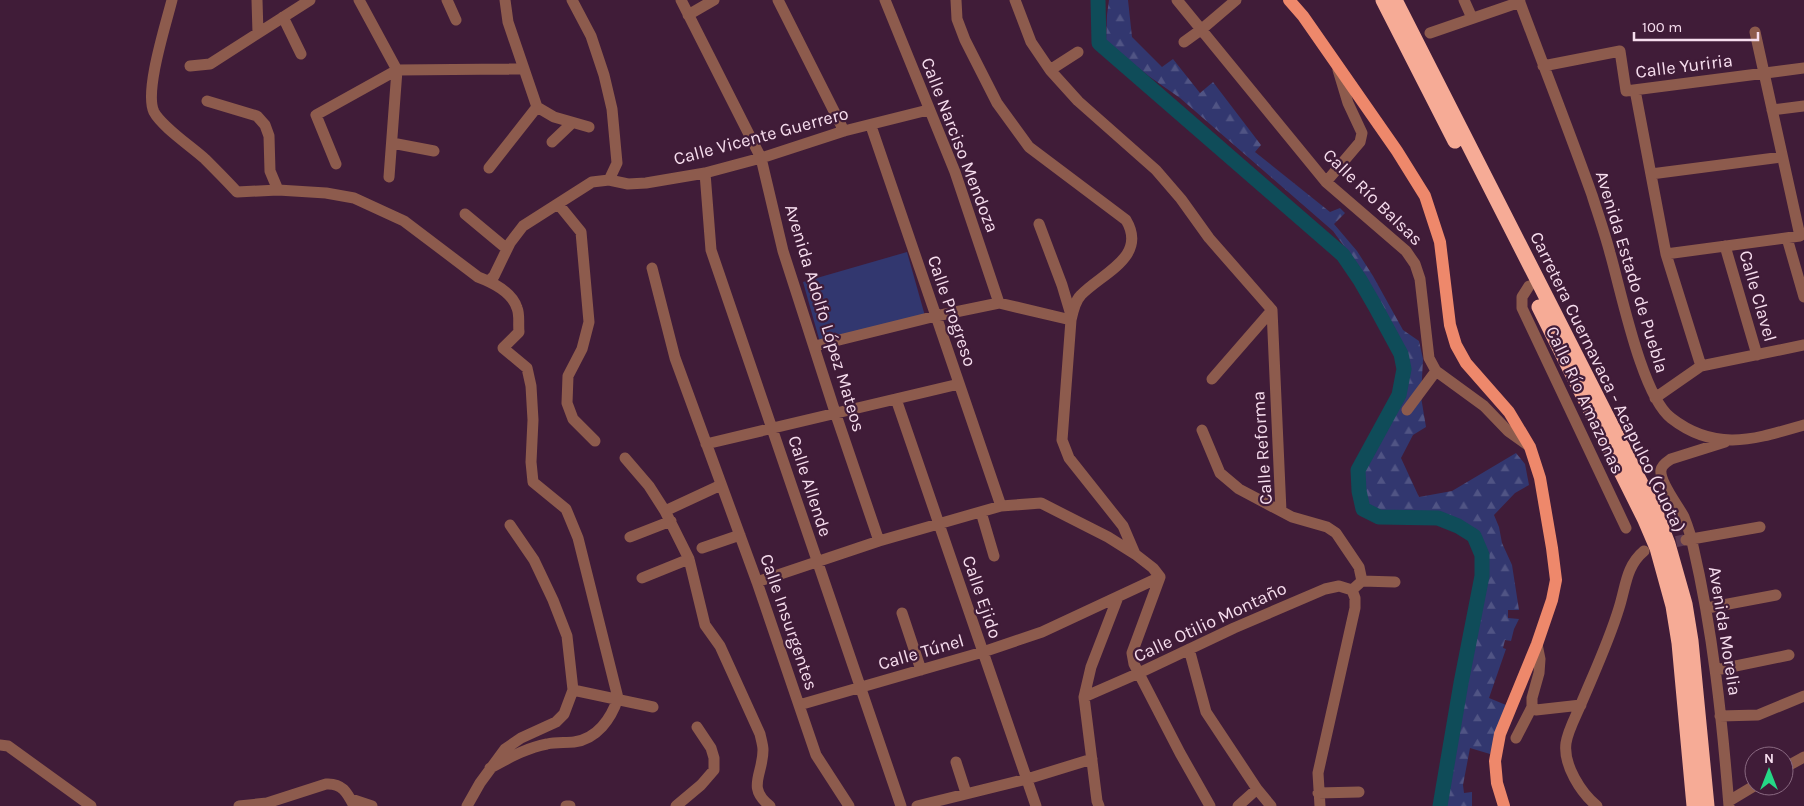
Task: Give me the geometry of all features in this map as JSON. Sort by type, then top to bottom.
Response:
[{"type":"highway","name":"Carretera Cuernavaca - Acapulco (Cuota)","points":[[1383,0],[1529,286],[1645,520],[1663,567],[1673,606],[1679,643],[1694,806]]},
{"type":"highway","name":"Carretera Cuernavaca - Acapulco (Cuota)","points":[[1395,0],[1656,513],[1668,544],[1685,604],[1691,642],[1707,806]]},
{"type":"main road","points":[[1289,0],[1303,16],[1336,63],[1425,196],[1440,242],[1450,325],[1456,345],[1466,363],[1509,412],[1530,447],[1540,478],[1556,580],[1552,600],[1537,644],[1500,734],[1495,761],[1497,783],[1504,806]]},
{"type":"street","points":[[172,0],[151,95],[154,112],[165,125],[205,159],[237,192],[278,190],[326,193],[354,198],[404,221],[478,277],[489,281],[511,295],[518,310],[518,332],[504,348],[527,368],[532,386],[531,462],[533,482],[566,509],[578,538],[618,698],[613,712],[597,733],[576,742],[549,743],[530,748],[490,768]]},
{"type":"street","points":[[257,0],[258,34]]},
{"type":"street","points":[[190,66],[210,64],[310,0]]},
{"type":"street","points":[[359,0],[397,70],[389,177]]},
{"type":"street","points":[[447,0],[456,20]]},
{"type":"street","points":[[505,0],[508,22],[537,107],[554,117],[589,127]]},
{"type":"street","points":[[572,0],[590,36],[604,75],[612,109],[617,163],[609,180]]},
{"type":"street","name":"Avenida Adolfo López Mateos","points":[[681,0],[761,158],[783,252],[835,412],[880,541]]},
{"type":"street","points":[[688,15],[714,0]]},
{"type":"street","points":[[778,0],[844,131]]},
{"type":"street","name":"Calle Narciso Mendoza","points":[[885,0],[928,110],[955,172],[999,303]]},
{"type":"street","points":[[956,0],[957,19],[965,40],[997,104],[1029,147],[1126,220],[1132,230],[1133,241],[1129,251],[1113,270],[1080,295],[1074,305],[1071,318],[1062,440],[1069,458],[1124,526],[1135,554]]},
{"type":"street","points":[[1015,0],[1031,42],[1050,70],[1078,101],[1156,170],[1209,238],[1272,310],[1212,379]]},
{"type":"street","name":"Calle Río Balsas","points":[[1177,0],[1326,182],[1406,251],[1415,264],[1420,279],[1429,358],[1436,371]]},
{"type":"street","points":[[1184,42],[1236,0]]},
{"type":"street","points":[[1464,0],[1472,18]]},
{"type":"street","points":[[1430,33],[1519,1]]},
{"type":"street","name":"Avenida Estado de Puebla","points":[[1519,1],[1591,193],[1610,250],[1639,357],[1655,398],[1669,417],[1685,428],[1713,439],[1727,441],[1754,439],[1804,426]]},
{"type":"street","points":[[283,17],[302,54]]},
{"type":"street","points":[[1666,254],[1800,236],[1755,32]]},
{"type":"street","name":"Calle Yuriria","points":[[1543,66],[1620,51],[1626,91],[1804,68]]},
{"type":"street","points":[[1050,70],[1078,52]]},
{"type":"street","points":[[1326,182],[1360,142],[1362,133],[1348,102],[1336,63]]},
{"type":"street","points":[[336,164],[316,115],[397,70],[523,69]]},
{"type":"street","points":[[1636,90],[1666,254],[1701,366]]},
{"type":"street","points":[[207,101],[257,116],[269,136],[270,171],[278,190]]},
{"type":"street","points":[[1772,110],[1804,106]]},
{"type":"street","points":[[489,168],[537,107]]},
{"type":"street","name":"Calle Vicente Guerrero","points":[[489,281],[494,276],[507,249],[523,226],[592,182],[609,180],[628,184],[646,183],[705,173],[761,158],[844,131],[871,126],[928,110]]},
{"type":"street","points":[[552,142],[572,123]]},
{"type":"street","name":"Calle Progreso","points":[[871,126],[958,384],[1002,506]]},
{"type":"street","points":[[392,142],[434,151]]},
{"type":"street","points":[[1651,174],[1782,157]]},
{"type":"street","name":"Calle Allende","points":[[705,173],[711,250],[902,806]]},
{"type":"street","points":[[559,204],[581,232],[589,322],[582,349],[568,376],[567,403],[573,419],[595,441]]},
{"type":"street","points":[[465,214],[507,249]]},
{"type":"street","points":[[1039,224],[1062,285],[1071,318]]},
{"type":"street","points":[[1787,238],[1804,297]]},
{"type":"street","name":"Calle Clavel","points":[[1725,246],[1757,355]]},
{"type":"street","name":"Calle Insurgentes","points":[[652,268],[675,358],[757,582],[816,755],[849,806]]},
{"type":"street","name":"Calle Río Amazonas","points":[[1529,286],[1522,297],[1522,308],[1626,528]]},
{"type":"street","points":[[815,346],[936,316],[999,303],[1071,318]]},
{"type":"street","name":"Calle Reforma","points":[[1272,310],[1282,511],[1292,517],[1327,527],[1336,533],[1359,567],[1362,581]]},
{"type":"street","points":[[1655,398],[1701,366],[1804,345]]},
{"type":"street","points":[[1407,410],[1436,371],[1484,406],[1508,431],[1530,447]]},
{"type":"street","points":[[706,444],[958,384]]},
{"type":"street","name":"Calle Ejido","points":[[896,399],[1036,806]]},
{"type":"street","points":[[1202,430],[1220,473],[1238,489],[1282,511]]},
{"type":"street","name":"Avenida Morelia","points":[[1727,441],[1671,459],[1661,469],[1662,478],[1683,516],[1687,539],[1707,608],[1716,670],[1729,803]]},
{"type":"street","points":[[625,458],[649,486],[668,516],[690,559],[706,625],[720,646],[760,734],[763,750],[757,786],[761,798],[770,806]]},
{"type":"street","points":[[630,537],[721,485]]},
{"type":"street","points":[[757,582],[880,541],[980,512],[1002,506],[1041,503],[1108,537],[1135,554],[1153,568],[1160,577],[1132,654],[1134,664],[1210,806]]},
{"type":"street","points":[[980,512],[994,556]]},
{"type":"street","points":[[467,806],[490,768],[505,749],[521,738],[556,722],[564,714],[573,690],[566,636],[553,600],[534,560],[510,525]]},
{"type":"street","points":[[1687,539],[1760,527]]},
{"type":"street","points":[[702,548],[740,535]]},
{"type":"street","points":[[1597,806],[1577,783],[1571,772],[1566,745],[1618,610],[1630,568],[1635,558],[1644,551]]},
{"type":"street","points":[[642,578],[690,559]]},
{"type":"street","name":"Calle Túnel","points":[[799,705],[983,652],[1042,632],[1160,577]]},
{"type":"street","points":[[1320,806],[1318,773],[1355,608],[1355,598],[1352,590],[1362,581],[1395,582]]},
{"type":"street","name":"Calle Otilio Montaño","points":[[1084,697],[1325,589],[1339,586],[1352,590]]},
{"type":"street","points":[[1707,608],[1776,595]]},
{"type":"street","points":[[1099,806],[1084,697],[1091,667],[1118,597]]},
{"type":"street","points":[[902,613],[922,670]]},
{"type":"street","points":[[1516,738],[1532,707],[1532,698],[1539,673],[1540,659],[1537,644]]},
{"type":"street","points":[[1189,649],[1206,712],[1257,789],[1271,806]]},
{"type":"street","points":[[1716,670],[1789,655]]},
{"type":"street","points":[[573,690],[653,706]]},
{"type":"street","points":[[1720,716],[1758,715],[1804,696]]},
{"type":"street","points":[[1532,707],[1536,710],[1581,705]]},
{"type":"street","points":[[676,806],[701,785],[714,770],[714,758],[711,748],[697,727]]},
{"type":"street","points":[[0,745],[8,746],[91,806]]},
{"type":"street","points":[[917,806],[1027,779],[1092,759]]},
{"type":"street","points":[[956,762],[966,793]]},
{"type":"street","points":[[239,806],[267,804],[326,784],[335,784],[344,790],[352,803],[372,806]]},
{"type":"street","points":[[1238,806],[1257,789]]},
{"type":"street","points":[[1318,793],[1359,792]]},
{"type":"street","points":[[1729,803],[1744,793]]},
{"type":"green space","points":[[1109,0],[1128,0],[1132,37],[1162,67],[1173,59],[1200,93],[1213,82],[1261,145],[1255,152],[1330,212],[1340,208],[1345,213],[1334,224],[1357,251],[1403,330],[1419,341],[1423,359],[1421,397],[1426,427],[1413,435],[1401,458],[1419,497],[1452,491],[1516,453],[1525,464],[1529,485],[1515,493],[1494,515],[1499,527],[1502,543],[1512,565],[1519,610],[1508,610],[1508,618],[1519,619],[1511,641],[1505,640],[1503,648],[1506,649],[1489,698],[1506,705],[1490,754],[1470,748],[1463,785],[1464,793],[1472,792],[1472,806],[1437,806],[1464,696],[1485,583],[1484,565],[1473,538],[1464,527],[1451,521],[1430,517],[1382,516],[1361,508],[1352,493],[1355,475],[1364,454],[1399,406],[1404,385],[1402,365],[1363,272],[1333,231],[1180,98],[1106,42]]},
{"type":"green space","points":[[907,252],[925,316],[821,346],[803,282]]},
{"type":"waterway","points":[[1098,0],[1099,43],[1343,255],[1360,280],[1401,354],[1404,369],[1399,395],[1358,470],[1359,491],[1363,509],[1379,517],[1438,518],[1458,526],[1474,536],[1482,555],[1482,576],[1440,806]]},
{"type":"tunnel","points":[[1660,545],[1684,540]]}]
